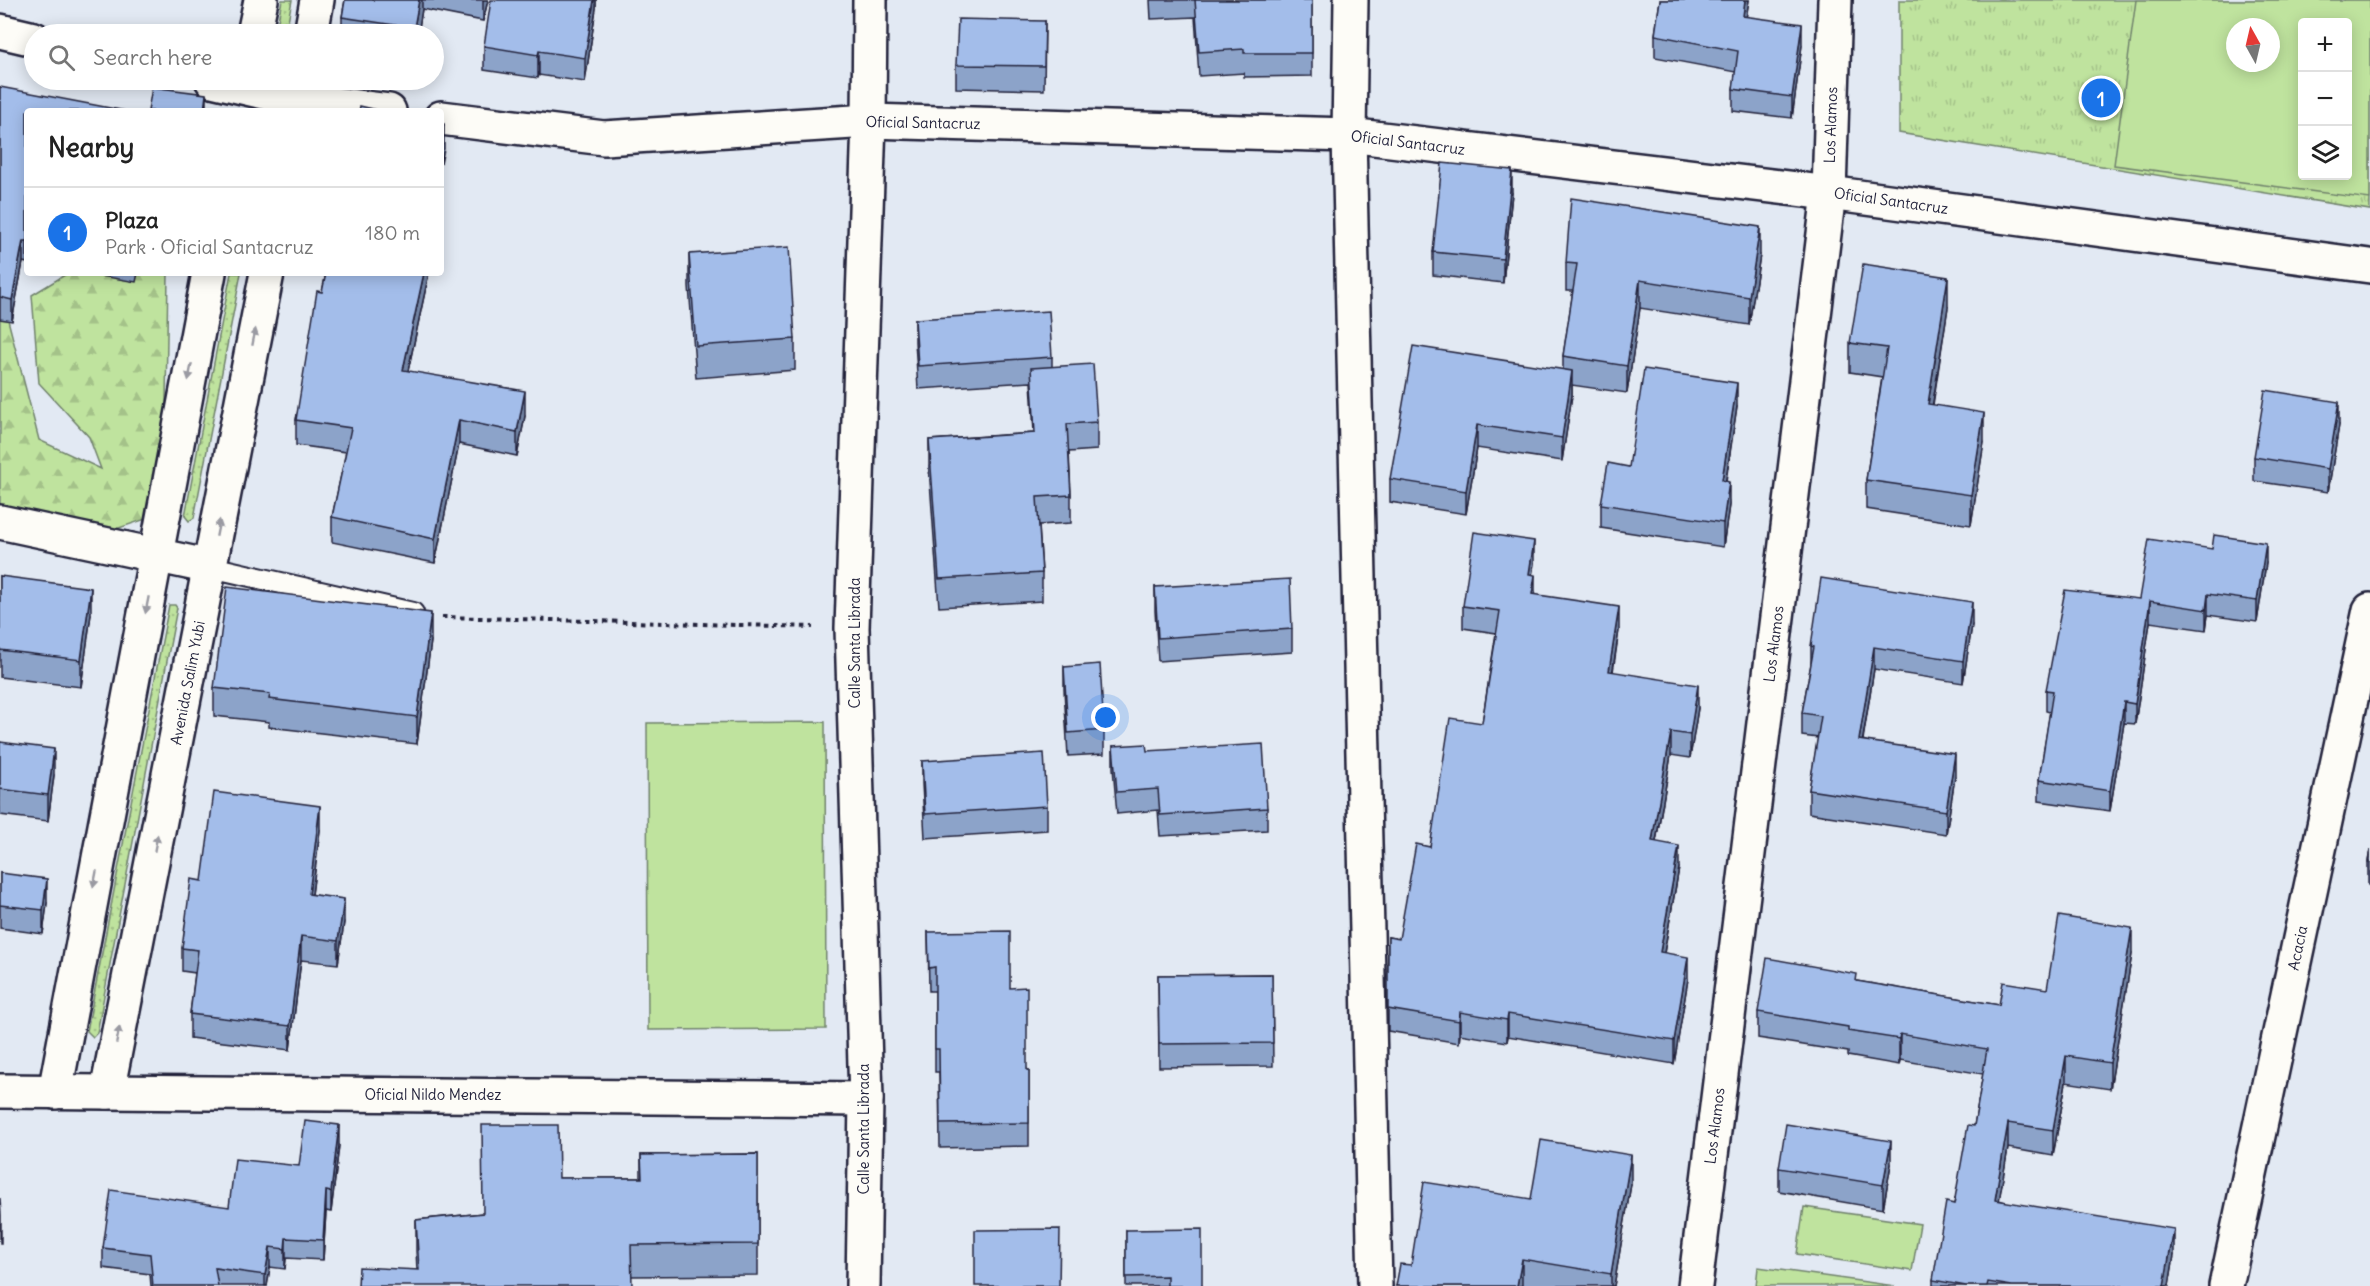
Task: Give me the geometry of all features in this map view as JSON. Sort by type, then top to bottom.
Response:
[{"type":"street","points":[[256,24],[261,0]]},
{"type":"street","points":[[313,24],[317,0]]},
{"type":"street","name":"Calle Santa Librada","points":[[863,1286],[866,1099],[852,628],[869,121],[870,0]]},
{"type":"street","points":[[1351,0],[1349,135],[1375,1286]]},
{"type":"street","name":"Los Alamos","points":[[1695,1286],[1829,193],[1835,0]]},
{"type":"street","points":[[0,32],[24,37]]},
{"type":"street","points":[[243,92],[300,97],[370,108]]},
{"type":"street","name":"Oficial Santacruz","points":[[444,117],[604,138],[869,121],[1349,135],[1829,193],[2370,266]]},
{"type":"street","points":[[55,1092],[208,276]]},
{"type":"street","name":"Avenida Salim Yubi","points":[[107,1092],[266,276]]},
{"type":"street","points":[[0,522],[211,567]]},
{"type":"street","name":"Acacia","points":[[2226,1286],[2370,610]]},
{"type":"street","name":"Oficial Nildo Mendez","points":[[0,1091],[866,1099]]},
{"type":"lane","points":[[211,567],[425,616]]},
{"type":"path","points":[[425,616],[852,628]]},
{"type":"green space","points":[[282,0],[292,0],[288,24],[277,24]]},
{"type":"green space","points":[[1899,0],[2370,0],[2370,210],[1899,133]]},
{"type":"green space","points":[[2136,0],[2370,0],[2370,199],[2114,165]]},
{"type":"green space","points":[[63,276],[168,276],[165,464],[163,484],[146,519],[110,531],[0,519],[0,289],[39,440],[101,469],[89,437],[39,383],[32,295]]},
{"type":"green space","points":[[230,276],[240,276],[194,518],[189,521],[185,516]]},
{"type":"green space","points":[[169,605],[175,605],[177,608],[97,1033],[93,1037],[87,1031]]},
{"type":"green space","points":[[825,722],[826,1029],[648,1030],[647,723]]},
{"type":"green space","points":[[1804,1207],[1920,1224],[1912,1271],[1797,1254]]},
{"type":"green space","points":[[1758,1267],[1895,1286],[1756,1286]]},
{"type":"building","points":[[345,0],[419,0],[415,24],[388,24],[342,17]]},
{"type":"building","points":[[491,0],[594,0],[585,58],[539,51],[538,55],[484,46]]},
{"type":"building","points":[[1195,0],[1312,0],[1312,53],[1244,53],[1244,49],[1199,52]]},
{"type":"building","points":[[1660,0],[1745,0],[1743,16],[1802,24],[1792,97],[1733,89],[1738,51],[1655,35]]},
{"type":"building","points":[[958,19],[1045,21],[1044,66],[956,65]]},
{"type":"building","points":[[0,87],[110,108],[24,108],[24,241],[12,300],[0,297]]},
{"type":"building","points":[[152,90],[206,94],[204,108],[148,108]]},
{"type":"building","points":[[1442,163],[1512,170],[1503,259],[1433,252]]},
{"type":"building","points":[[1571,198],[1760,227],[1749,297],[1640,280],[1627,366],[1563,356],[1577,264],[1566,263]]},
{"type":"building","points":[[789,247],[795,339],[696,346],[689,254]]},
{"type":"building","points":[[1863,264],[1948,277],[1928,404],[1984,413],[1971,495],[1866,480],[1887,348],[1850,343]]},
{"type":"building","points":[[325,276],[423,276],[403,370],[525,391],[517,432],[459,420],[435,539],[332,517],[351,428],[296,420],[317,291],[322,292]]},
{"type":"building","points":[[1049,311],[1052,357],[918,366],[915,319]]},
{"type":"building","points":[[1413,346],[1572,371],[1562,438],[1477,425],[1466,491],[1390,479]]},
{"type":"building","points":[[1093,364],[1097,422],[1067,424],[1071,495],[1037,497],[1042,573],[939,579],[929,440],[1035,433],[1031,368]]},
{"type":"building","points":[[1644,369],[1737,383],[1722,480],[1729,482],[1723,523],[1601,504],[1608,463],[1629,467]]},
{"type":"building","points":[[2265,390],[2339,402],[2328,469],[2254,457]]},
{"type":"building","points":[[1474,532],[1534,541],[1529,574],[1535,575],[1532,594],[1619,607],[1609,671],[1698,685],[1690,735],[1671,732],[1652,841],[1679,846],[1660,952],[1688,957],[1674,1041],[1508,1014],[1507,1020],[1460,1012],[1459,1021],[1388,1009],[1388,937],[1399,939],[1416,844],[1430,847],[1450,718],[1482,723],[1500,611],[1463,606]]},
{"type":"building","points":[[2214,535],[2266,543],[2257,601],[2208,594],[2206,610],[2150,601],[2135,704],[2124,702],[2110,791],[2039,780],[2053,691],[2046,690],[2065,590],[2139,599],[2149,539],[2212,549]]},
{"type":"building","points":[[0,576],[91,588],[81,660],[0,650]]},
{"type":"building","points":[[1821,578],[1972,602],[1963,661],[1874,647],[1859,740],[1955,754],[1946,811],[1809,790],[1821,716],[1802,713],[1814,647],[1811,646]]},
{"type":"building","points":[[1290,579],[1292,629],[1158,638],[1155,587]]},
{"type":"building","points":[[227,587],[431,613],[417,717],[269,699],[270,694],[214,688]]},
{"type":"building","points":[[1100,664],[1104,730],[1068,733],[1064,667]]},
{"type":"building","points":[[0,742],[54,749],[48,795],[0,789]]},
{"type":"building","points":[[1146,744],[1147,751],[1263,744],[1267,808],[1160,815],[1158,789],[1117,792],[1113,746]]},
{"type":"building","points":[[1044,753],[1047,806],[925,814],[922,761]]},
{"type":"building","points":[[214,792],[320,806],[309,894],[344,899],[338,941],[301,936],[290,1026],[190,1014],[198,950],[182,948],[191,879],[202,881]]},
{"type":"building","points":[[0,873],[47,879],[43,910],[0,905]]},
{"type":"building","points":[[2059,916],[2132,928],[2110,1063],[2066,1056],[2053,1130],[2008,1123],[1995,1200],[2174,1229],[2164,1286],[2012,1286],[1988,1282],[1987,1286],[1966,1286],[1933,1280],[1946,1202],[1954,1204],[1968,1125],[1974,1126],[1987,1049],[1900,1034],[1899,1039],[1848,1031],[1848,1027],[1758,1012],[1767,958],[1857,974],[1856,981],[1999,1005],[2003,982],[2047,989]]},
{"type":"building","points":[[1010,931],[1010,988],[1027,987],[1029,1123],[940,1124],[939,1049],[935,1049],[935,967],[929,968],[928,932]]},
{"type":"building","points":[[1272,974],[1273,1043],[1159,1044],[1158,975]]},
{"type":"building","points":[[305,1121],[339,1125],[331,1192],[326,1191],[323,1240],[286,1238],[285,1249],[270,1247],[265,1275],[215,1268],[218,1286],[153,1286],[150,1254],[103,1248],[111,1190],[229,1207],[235,1159],[299,1166]]},
{"type":"building","points":[[1786,1124],[1891,1141],[1883,1185],[1779,1168]]},
{"type":"building","points":[[482,1125],[558,1125],[559,1178],[642,1178],[641,1155],[758,1154],[758,1244],[631,1245],[632,1286],[358,1286],[359,1267],[419,1270],[416,1220],[483,1213]]},
{"type":"building","points":[[1541,1140],[1631,1155],[1611,1274],[1522,1259],[1517,1286],[1396,1286],[1400,1264],[1411,1265],[1424,1182],[1531,1199]]},
{"type":"building","points":[[1060,1229],[1059,1286],[975,1286],[975,1230]]},
{"type":"building","points":[[1202,1229],[1202,1286],[1167,1286],[1167,1276],[1126,1277],[1126,1230]]},
{"type":"place","name":"Plaza","points":[[2101,98]]}]
